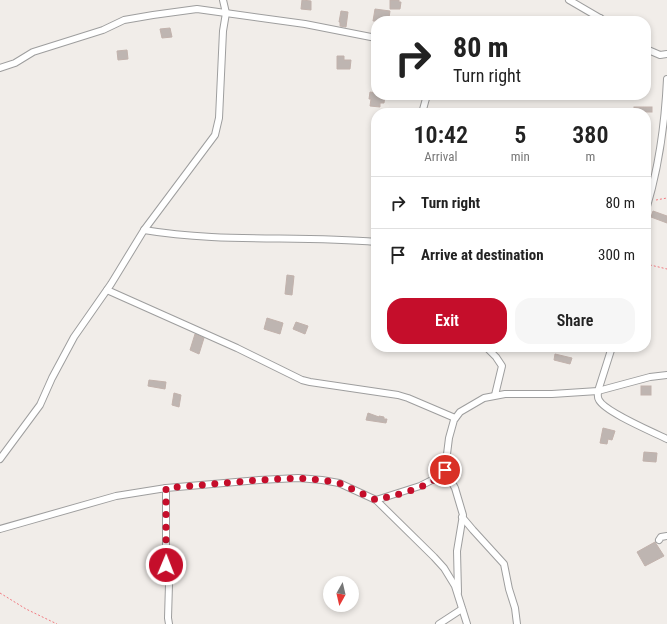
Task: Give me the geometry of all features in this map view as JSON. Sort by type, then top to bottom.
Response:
[{"type":"street","points":[[0,459],[40,405],[52,378],[74,337],[107,290],[144,230],[217,131],[219,118],[223,31],[226,13],[223,0]]},
{"type":"street","points":[[569,0],[595,16]]},
{"type":"street","points":[[0,68],[15,63],[33,52],[103,30],[124,20],[197,10],[306,24],[371,37]]},
{"type":"street","points":[[651,51],[660,55],[666,54],[667,62]]},
{"type":"street","points":[[651,193],[660,151],[667,79]]},
{"type":"street","points":[[144,230],[175,234],[212,236],[371,242]]},
{"type":"street","points":[[107,290],[237,348],[302,380],[398,395],[455,418]]},
{"type":"street","points":[[491,352],[502,366],[495,395]]},
{"type":"street","points":[[610,352],[597,397],[602,405],[667,439]]},
{"type":"street","points":[[376,500],[430,482],[440,476],[445,470],[449,438],[455,418],[460,412],[484,398],[505,394],[552,394],[598,391],[650,377],[667,375]]},
{"type":"street","points":[[445,470],[456,492],[462,517],[457,551],[458,598]]},
{"type":"street","points":[[0,529],[105,499],[166,488],[298,478],[339,483],[376,500],[444,568],[451,578],[467,624]]},
{"type":"street","points":[[166,488],[166,565],[169,591],[169,624]]},
{"type":"street","points":[[462,517],[504,564],[509,589],[515,608],[517,624]]},
{"type":"street","points":[[659,540],[661,537],[667,536]]},
{"type":"street","points":[[439,624],[462,609]]},
{"type":"path","points":[[651,202],[667,198]]},
{"type":"path","points":[[651,265],[667,269]]},
{"type":"path","points":[[0,593],[26,609],[58,624]]},
{"type":"building","points":[[302,0],[311,1],[311,10],[301,9]]},
{"type":"building","points":[[390,0],[399,0],[399,2],[401,2],[400,9],[390,9]]},
{"type":"building","points":[[375,9],[390,11],[389,16],[374,16]]},
{"type":"building","points":[[341,11],[348,12],[346,27],[340,26],[339,22]]},
{"type":"building","points":[[170,28],[172,37],[162,38],[160,29]]},
{"type":"building","points":[[127,50],[128,59],[118,60],[117,51]]},
{"type":"building","points":[[337,56],[344,56],[344,60],[351,60],[350,69],[337,69]]},
{"type":"building","points":[[370,92],[371,92],[371,99],[369,99]]},
{"type":"building","points":[[371,99],[384,100],[384,103],[380,103],[380,107],[370,106]]},
{"type":"building","points":[[652,107],[652,112],[651,108],[634,108]]},
{"type":"building","points":[[653,211],[667,216],[667,223],[651,217]]},
{"type":"building","points":[[287,275],[294,276],[292,295],[285,294]]},
{"type":"building","points":[[267,318],[283,323],[280,334],[264,329]]},
{"type":"building","points":[[296,322],[308,326],[305,334],[293,329]]},
{"type":"building","points":[[195,334],[204,338],[199,354],[190,350]]},
{"type":"building","points":[[555,354],[572,358],[570,364],[554,360]]},
{"type":"building","points":[[149,380],[166,382],[165,389],[148,386]]},
{"type":"building","points":[[641,386],[651,386],[651,395],[641,395]]},
{"type":"building","points":[[174,393],[181,395],[179,407],[172,405]]},
{"type":"building","points":[[368,413],[379,417],[384,417],[384,419],[387,419],[386,423],[366,420]]},
{"type":"building","points":[[603,428],[615,431],[612,440],[608,439],[607,444],[600,443]]},
{"type":"building","points":[[644,452],[657,453],[656,462],[643,461]]},
{"type":"building","points":[[655,542],[664,556],[645,566],[637,552]]},
{"type":"route","points":[[166,565],[166,488],[298,478],[339,483],[376,500],[398,494],[430,482],[440,476],[445,470]]}]
